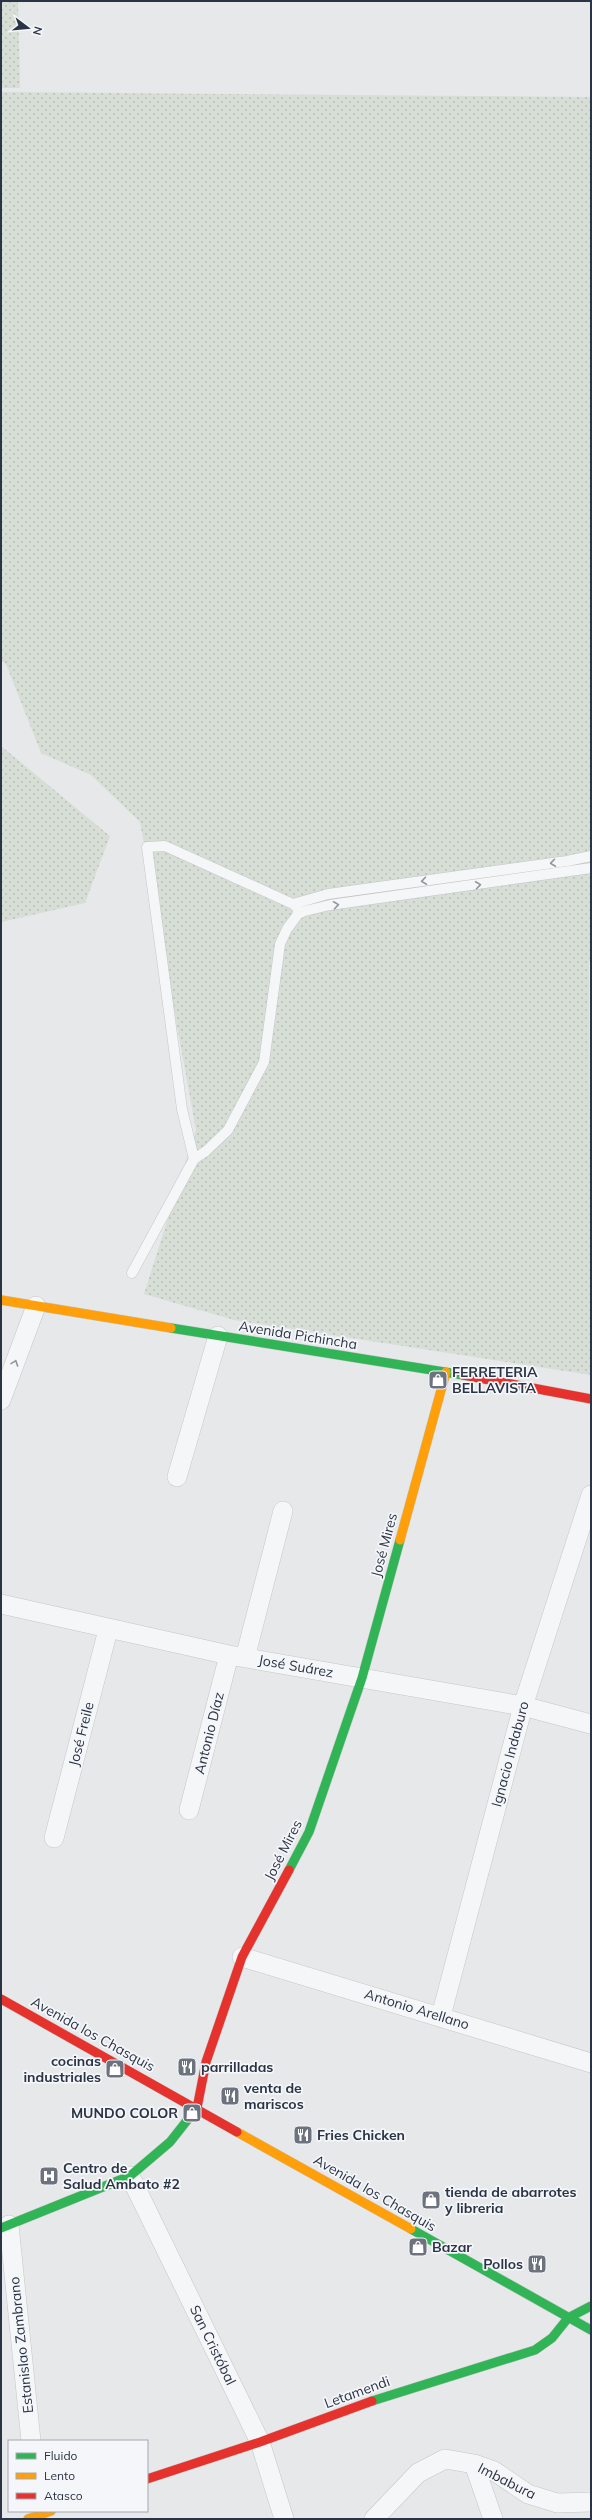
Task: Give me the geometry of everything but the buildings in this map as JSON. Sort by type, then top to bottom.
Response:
[{"type":"street","name":"Avenida Pichincha","points":[[1,1300],[446,1372],[591,1399]]},
{"type":"street","points":[[1,1400],[36,1306]]},
{"type":"street","points":[[177,1477],[218,1336]]},
{"type":"street","name":"José Mires","points":[[5,2226],[130,2176],[170,2142],[197,2108],[217,2024],[242,1957],[309,1832],[362,1678],[446,1372]]},
{"type":"street","name":"Ignacio Indaburo","points":[[441,2016],[523,1706],[591,1495]]},
{"type":"street","name":"Antonio Díaz","points":[[189,1810],[283,1511]]},
{"type":"street","name":"José Suárez","points":[[1,1604],[108,1630],[237,1657],[523,1706],[591,1724]]},
{"type":"street","name":"José Freile","points":[[54,1838],[108,1630]]},
{"type":"street","name":"Antonio Arellano","points":[[242,1957],[441,2016],[591,2063]]},
{"type":"street","name":"Avenida los Chasquis","points":[[1,1999],[591,2330]]},
{"type":"street","name":"San Cristóbal","points":[[130,2176],[260,2442],[284,2519]]},
{"type":"street","name":"Estanislao Zambrano","points":[[5,2226],[31,2440]]},
{"type":"street","points":[[568,2318],[591,2306]]},
{"type":"street","name":"Letamendi","points":[[148,2480],[260,2442],[408,2388],[535,2350],[552,2338],[568,2318]]},
{"type":"street","name":"Imbabura","points":[[374,2519],[418,2473],[444,2459],[474,2464],[494,2471],[528,2494],[557,2503],[591,2502]]},
{"type":"street","points":[[474,2464],[493,2519]]},
{"type":"lane","points":[[132,1273],[194,1159],[206,1151],[228,1130],[264,1062],[280,944],[298,914],[298,908],[293,904],[165,846],[147,847],[182,1109],[194,1159]]},
{"type":"lane","points":[[293,904],[328,894],[567,862],[591,856]]},
{"type":"lane","points":[[298,914],[305,911],[330,906],[591,868]]},
{"type":"shaded area","points":[[1,1],[18,1],[20,88],[1,88]]},
{"type":"shaded area","points":[[1,92],[591,97],[591,961],[589,962],[591,1375],[234,1320],[144,1294],[196,1130],[140,822],[91,775],[41,753],[6,664],[1,661]]},
{"type":"shaded area","points":[[1,746],[110,836],[85,903],[1,922]]},
{"type":"traffic: fast","points":[[171,1328],[463,1375]]},
{"type":"traffic: fast","points":[[289,1870],[309,1832],[362,1678],[400,1540]]},
{"type":"traffic: fast","points":[[1,2228],[130,2176],[170,2142],[189,2118]]},
{"type":"traffic: fast","points":[[411,2229],[591,2330]]},
{"type":"traffic: fast","points":[[372,2401],[535,2350],[552,2338],[568,2318],[591,2306]]},
{"type":"traffic: slow","points":[[1,1300],[171,1328]]},
{"type":"traffic: slow","points":[[400,1540],[446,1372]]},
{"type":"traffic: slow","points":[[237,2132],[411,2229]]},
{"type":"traffic: slow","points":[[28,2519],[48,2512]]},
{"type":"traffic: jam","points":[[463,1375],[591,1399]]},
{"type":"traffic: jam","points":[[189,2118],[197,2108],[206,2062],[242,1957],[289,1870]]},
{"type":"traffic: jam","points":[[1,1999],[237,2132]]},
{"type":"traffic: jam","points":[[148,2479],[260,2442],[372,2401]]},
{"type":"place","name":"FERRETERIA BELLAVISTA","points":[[438,1380]]},
{"type":"place","name":"parrilladas","points":[[187,2067]]},
{"type":"place","name":"cocinas industriales","points":[[115,2069]]},
{"type":"place","name":"venta de mariscos","points":[[230,2096]]},
{"type":"place","name":"MUNDO COLOR","points":[[192,2113]]},
{"type":"place","name":"Fries Chicken","points":[[303,2135]]},
{"type":"place","name":"Centro de Salud Ambato #2","points":[[49,2176]]},
{"type":"place","name":"tienda de abarrotes y libreria","points":[[431,2200]]},
{"type":"place","name":"Bazar","points":[[418,2247]]},
{"type":"place","name":"Pollos","points":[[537,2264]]}]
